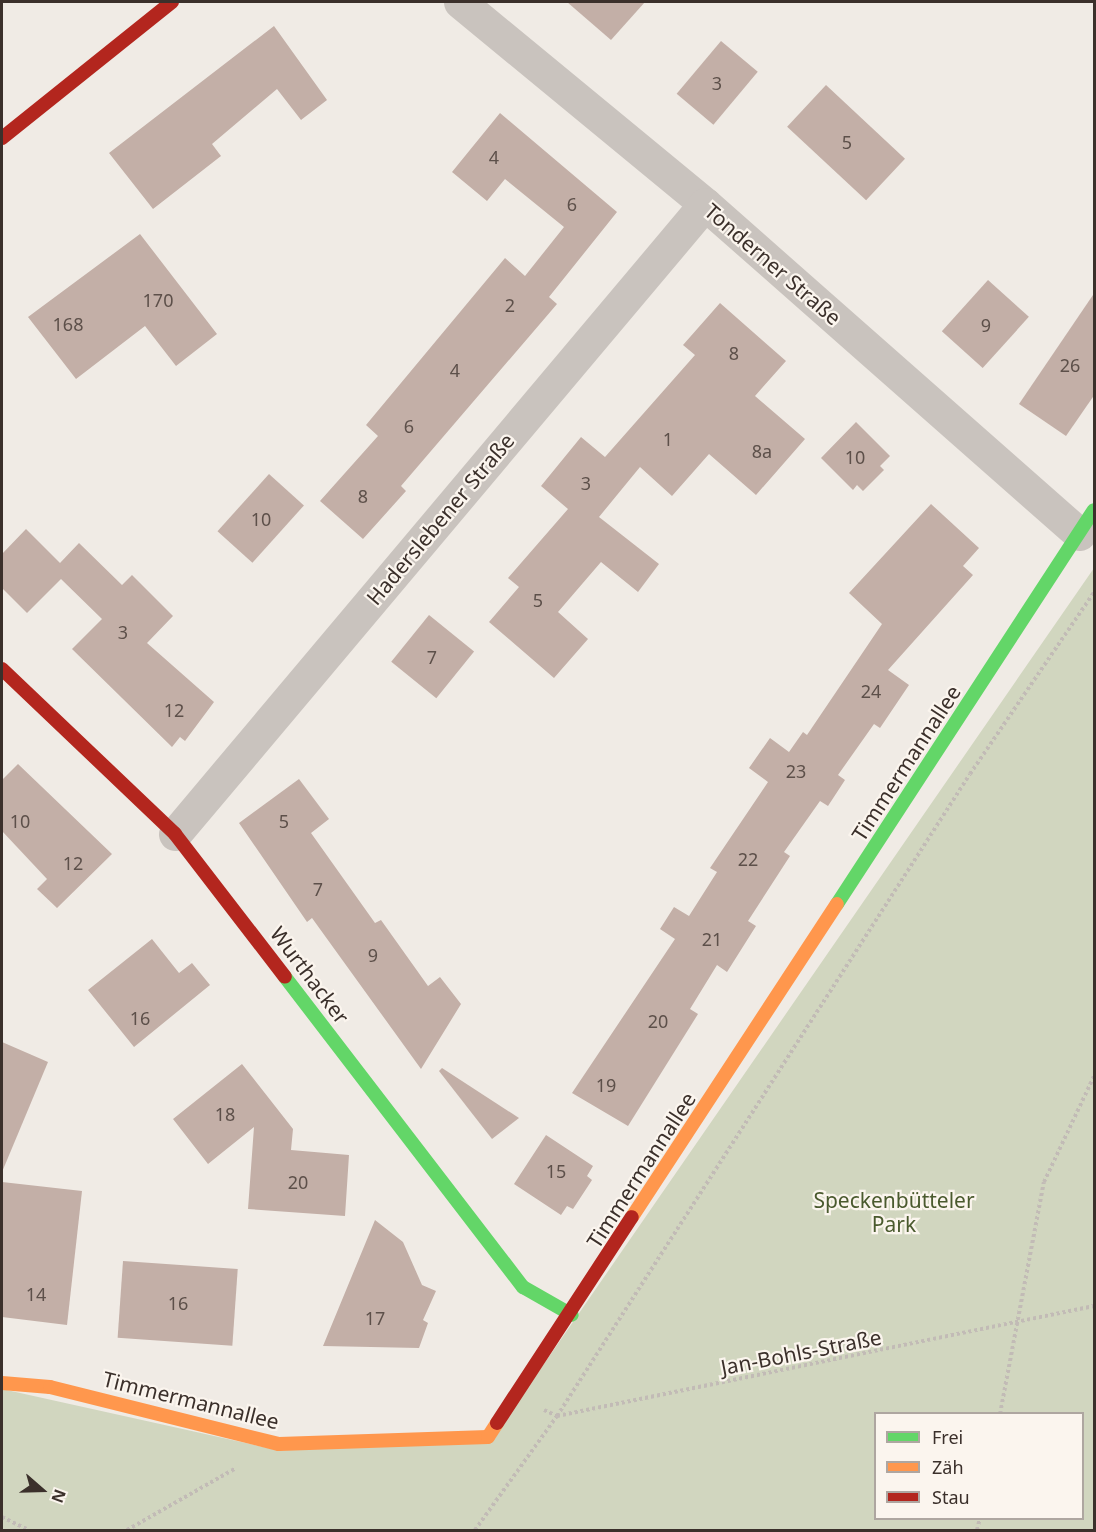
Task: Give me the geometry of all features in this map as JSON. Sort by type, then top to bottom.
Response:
[{"type":"street","points":[[2,138],[172,2]]},
{"type":"street","name":"Tonderner Straße","points":[[460,2],[1087,522]]},
{"type":"street","name":"Haderslebener Straße","points":[[175,834],[705,204]]},
{"type":"street","name":"Timmermannallee","points":[[2,1383],[50,1388],[279,1444],[488,1437],[572,1315],[1087,522]]},
{"type":"street","name":"Wurthacker","points":[[2,669],[175,834],[523,1287],[572,1315]]},
{"type":"path","points":[[476,1530],[557,1416],[970,774],[1095,592]]},
{"type":"path","points":[[999,1412],[1044,1182],[1095,1076]]},
{"type":"path","name":"Jan-Bohls-Straße","points":[[557,1416],[1095,1306]]},
{"type":"path","points":[[516,1398],[557,1416]]},
{"type":"path","points":[[127,1530],[279,1444]]},
{"type":"path","points":[[2,1517],[29,1530]]},
{"type":"green space","name":"Speckenbütteler Park","points":[[1094,568],[1094,1530],[2,1530],[2,1389],[277,1450],[490,1442]]},
{"type":"building","points":[[567,2],[645,2],[611,40]]},
{"type":"building","points":[[274,26],[327,100],[301,120],[277,89],[212,144],[221,156],[153,209],[109,153]]},
{"type":"building","points":[[721,41],[758,72],[713,125],[677,94]]},
{"type":"building","points":[[826,85],[905,159],[866,200],[787,127]]},
{"type":"building","points":[[500,113],[617,212],[549,297],[557,304],[401,486],[406,491],[363,539],[320,501],[378,436],[366,425],[505,258],[525,276],[564,227],[505,179],[487,201],[452,172]]},
{"type":"building","points":[[140,234],[217,334],[176,366],[145,326],[76,379],[28,317]]},
{"type":"building","points":[[988,280],[1029,317],[983,368],[942,331]]},
{"type":"building","points":[[1095,292],[1095,394],[1066,436],[1019,404]]},
{"type":"building","points":[[720,303],[786,361],[755,396],[805,439],[756,495],[709,454],[672,496],[640,467],[599,517],[659,564],[638,592],[601,562],[558,612],[588,639],[554,678],[489,622],[519,587],[508,578],[568,509],[541,486],[581,437],[605,457],[695,355],[683,345]]},
{"type":"building","points":[[856,422],[890,456],[880,466],[884,470],[863,491],[857,485],[853,490],[821,458]]},
{"type":"building","points":[[269,474],[304,505],[252,563],[217,531]]},
{"type":"building","points":[[931,504],[979,548],[963,566],[973,575],[888,670],[909,685],[880,728],[874,724],[838,775],[845,780],[828,806],[820,801],[784,852],[790,856],[748,921],[756,926],[727,972],[717,965],[690,1009],[698,1014],[628,1126],[572,1093],[675,939],[660,929],[674,907],[689,916],[717,872],[710,868],[768,782],[749,768],[770,738],[789,752],[803,732],[807,735],[882,624],[849,593]]},
{"type":"building","points":[[26,529],[60,563],[79,543],[122,585],[132,575],[173,616],[147,643],[214,702],[185,741],[180,737],[172,747],[72,649],[102,619],[61,579],[27,613],[2,588],[2,554]]},
{"type":"building","points":[[429,615],[474,652],[436,698],[391,662]]},
{"type":"building","points":[[18,764],[112,854],[57,908],[37,889],[47,879],[2,831],[2,780]]},
{"type":"building","points":[[299,779],[329,819],[311,833],[375,923],[381,920],[428,986],[440,977],[461,1004],[421,1069],[312,918],[307,922],[239,823]]},
{"type":"building","points":[[152,939],[179,973],[192,963],[210,985],[134,1047],[88,990]]},
{"type":"building","points":[[2,1042],[48,1062],[2,1172]]},
{"type":"building","points":[[242,1064],[293,1129],[291,1150],[349,1155],[345,1216],[248,1209],[254,1127],[208,1164],[173,1119]]},
{"type":"building","points":[[442,1068],[519,1118],[492,1139],[439,1071]]},
{"type":"building","points":[[546,1135],[593,1166],[587,1176],[592,1180],[573,1209],[567,1206],[561,1215],[514,1184]]},
{"type":"building","points":[[2,1182],[82,1191],[67,1325],[2,1317]]},
{"type":"building","points":[[375,1220],[403,1242],[422,1285],[436,1291],[423,1320],[428,1323],[419,1348],[323,1346]]},
{"type":"building","points":[[123,1261],[238,1269],[232,1346],[118,1338]]},
{"type":"traffic: fast","points":[[837,904],[1094,510]]},
{"type":"traffic: fast","points":[[285,977],[523,1287],[572,1315]]},
{"type":"traffic: slow","points":[[632,1217],[837,904]]},
{"type":"traffic: slow","points":[[2,1383],[50,1387],[279,1444],[488,1437],[497,1423]]},
{"type":"traffic: jam","points":[[2,138],[172,2]]},
{"type":"traffic: jam","points":[[2,669],[175,834],[285,977]]},
{"type":"traffic: jam","points":[[497,1423],[632,1217]]}]
